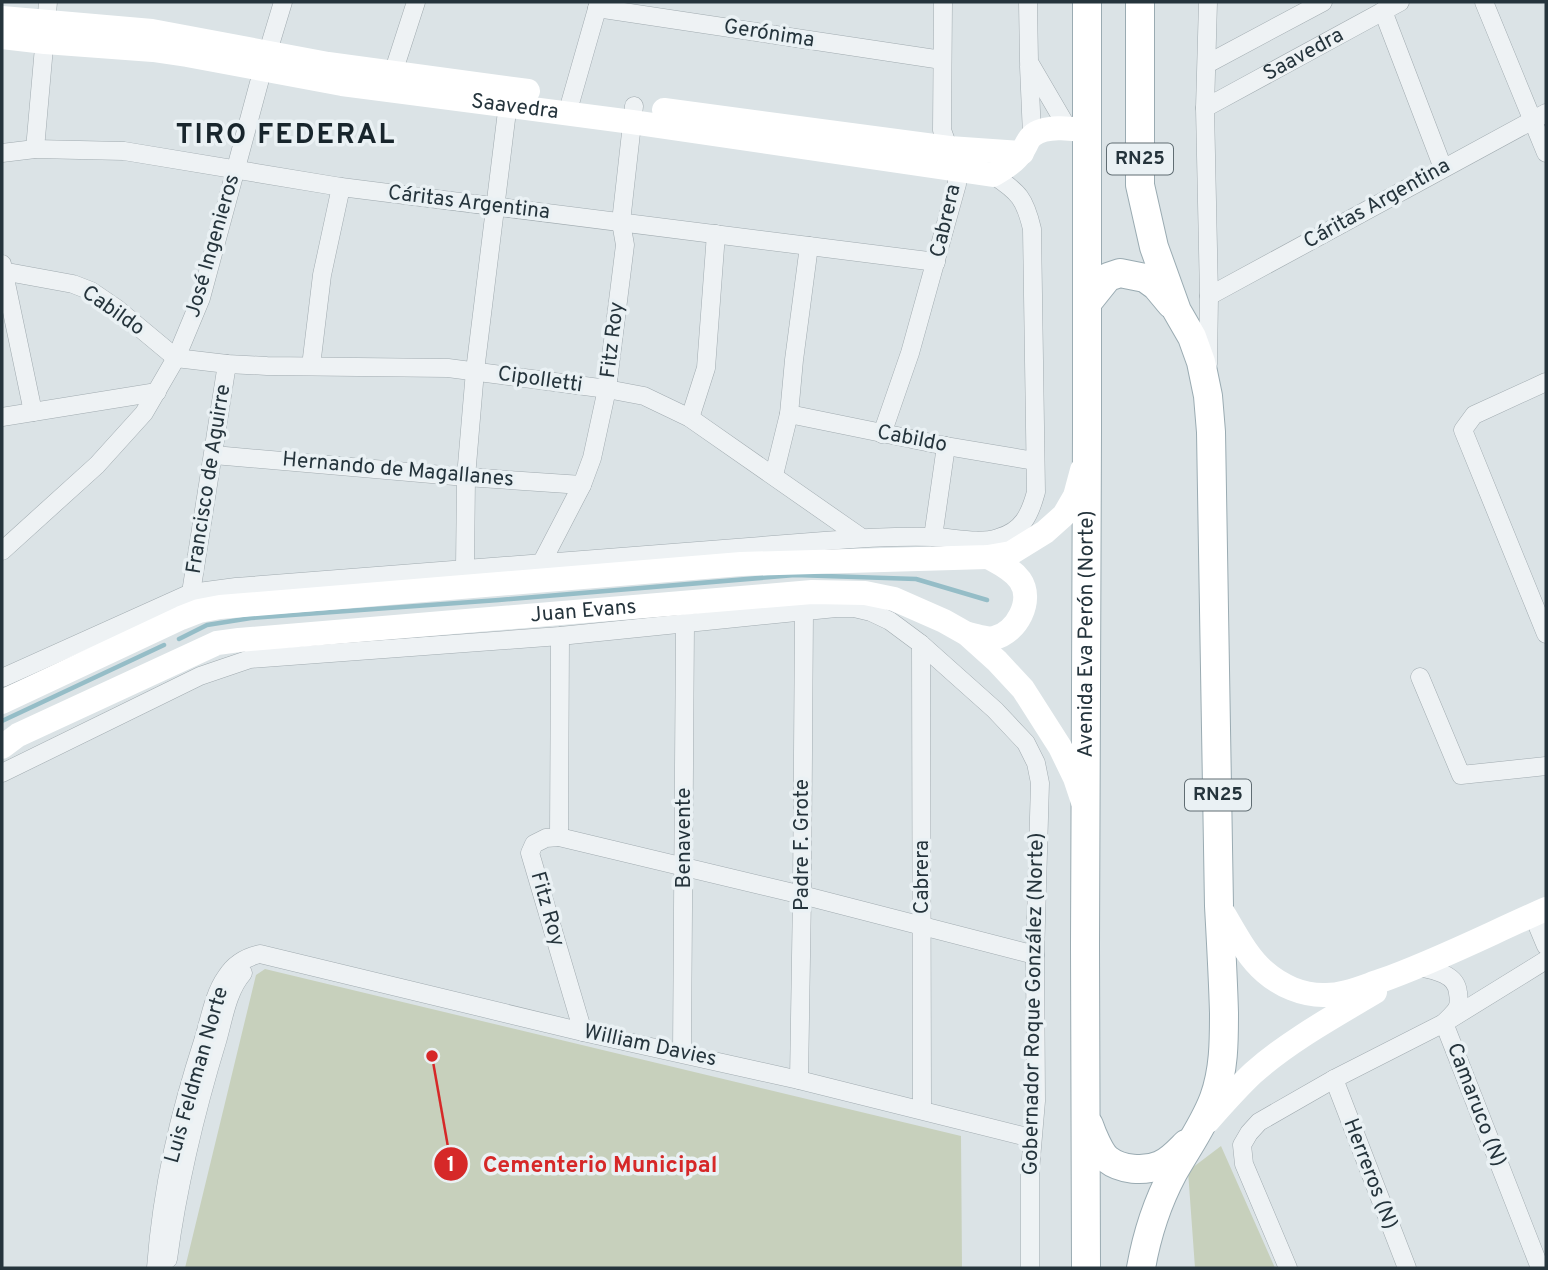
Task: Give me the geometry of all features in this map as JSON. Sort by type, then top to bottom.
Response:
[{"type":"main road","name":"Avenida Eva Perón (Norte)","points":[[1086,1268],[1088,302],[1076,129],[1087,2]]},
{"type":"main road","name":"RN25","points":[[1140,2],[1140,185],[1154,247],[1177,312],[1192,337],[1201,362],[1208,396],[1212,472],[1224,1052],[1214,1098],[1199,1132],[1159,1201],[1146,1240],[1141,1268]]},
{"type":"main road","points":[[1088,302],[1108,277],[1120,274],[1145,278],[1156,286],[1177,312]]},
{"type":"main road","points":[[1086,1116],[1093,1136],[1106,1158],[1127,1168],[1145,1169],[1161,1165],[1199,1132]]},
{"type":"street","name":"José Ingenieros","points":[[2,551],[97,466],[144,413],[176,358],[201,298],[283,2]]},
{"type":"street","points":[[393,73],[416,2]]},
{"type":"street","name":"Cabrera","points":[[882,434],[910,353],[957,184],[942,130],[943,2]]},
{"type":"street","points":[[1027,144],[1028,2]]},
{"type":"street","points":[[1208,2],[1205,108],[1208,396]]},
{"type":"street","name":"Saavedra","points":[[1207,64],[1323,2]]},
{"type":"street","name":"Saavedra","points":[[1205,108],[1400,2]]},
{"type":"street","points":[[1484,2],[1539,116],[1546,153]]},
{"type":"street","points":[[570,106],[598,5]]},
{"type":"street","name":"Gerónima","points":[[598,5],[942,60]]},
{"type":"street","points":[[1383,11],[1443,168]]},
{"type":"street","name":"Saavedra","points":[[2,19],[152,31],[265,60],[342,84],[509,97]]},
{"type":"street","name":"Saavedra","points":[[2,37],[46,22]]},
{"type":"street","points":[[35,149],[46,22]]},
{"type":"street","name":"Saavedra","points":[[265,60],[328,64],[393,73],[509,97],[952,159],[993,175],[1010,165],[1027,144],[1044,130],[1076,129]]},
{"type":"street","points":[[1029,62],[1076,129]]},
{"type":"street","points":[[465,568],[466,477],[475,372],[509,97]]},
{"type":"street","name":"Fitz Roy","points":[[542,562],[582,485],[592,458],[607,389],[625,245],[621,222],[633,114]]},
{"type":"street","name":"Cáritas Argentina","points":[[1209,296],[1539,116]]},
{"type":"street","name":"Saavedra","points":[[952,159],[1027,144]]},
{"type":"street","name":"Cáritas Argentina","points":[[2,153],[35,149],[124,151],[341,187],[936,262]]},
{"type":"street","points":[[2,678],[191,593],[465,568],[862,538],[997,539],[1012,532],[1027,520],[1036,492],[1032,229],[1027,209],[1013,188],[993,175]]},
{"type":"street","points":[[311,366],[322,275],[341,187]]},
{"type":"street","points":[[690,418],[706,368],[716,234]]},
{"type":"street","points":[[774,475],[789,414],[809,246]]},
{"type":"street","points":[[3,269],[33,412]]},
{"type":"street","name":"Cabildo","points":[[3,269],[73,284],[91,291],[176,358]]},
{"type":"street","name":"Cipolletti","points":[[176,358],[227,364],[448,368],[644,396],[690,418],[862,538]]},
{"type":"street","name":"Francisco de Aguirre","points":[[191,593],[227,364]]},
{"type":"street","points":[[1546,382],[1474,415],[1463,430],[1546,634]]},
{"type":"street","points":[[2,417],[157,391]]},
{"type":"street","name":"Cabildo","points":[[789,414],[882,434],[1035,461]]},
{"type":"street","name":"Juan Evans","points":[[2,702],[181,618],[220,607],[741,564],[988,557],[1011,553],[1045,532],[1064,515],[1081,480],[1087,431]]},
{"type":"street","points":[[933,537],[946,446]]},
{"type":"street","name":"Hernando de Magallanes","points":[[214,455],[582,485]]},
{"type":"street","points":[[967,634],[993,639],[1006,633],[1019,618],[1025,603],[1026,591],[1020,580],[1009,569],[988,557]]},
{"type":"street","name":"Juan Evans","points":[[2,747],[18,735],[217,643],[812,592],[865,593],[894,599],[944,621],[967,634],[997,661],[1023,689],[1060,747],[1086,810]]},
{"type":"street","name":"Juan Evans","points":[[2,773],[200,676],[250,660],[560,636],[854,608],[872,612],[890,621],[921,644],[995,710],[1026,743]]},
{"type":"street","name":"Padre F. Grote","points":[[799,1080],[804,611]]},
{"type":"street","name":"Benavente","points":[[682,1053],[685,623]]},
{"type":"street","points":[[560,636],[559,837],[802,895],[1035,955]]},
{"type":"street","name":"Cabrera","points":[[921,644],[922,1110]]},
{"type":"street","points":[[1420,677],[1461,775],[1546,766]]},
{"type":"street","name":"Gobernador Roque González (Norte)","points":[[1026,743],[1036,763],[1040,783],[1035,955],[1036,1101],[1031,1138],[1030,1268]]},
{"type":"street","name":"Fitz Roy","points":[[559,837],[546,838],[534,844],[530,853],[583,1032]]},
{"type":"street","points":[[1219,906],[1247,952],[1264,972],[1304,994],[1326,995],[1355,990],[1418,967],[1540,912],[1546,946]]},
{"type":"street","name":"Luis Feldman Norte","points":[[156,1268],[167,1177],[190,1108],[215,1003],[226,976],[238,963],[260,954],[269,956]]},
{"type":"street","name":"William Davies","points":[[269,956],[583,1032],[799,1080],[1031,1138]]},
{"type":"street","points":[[1288,1268],[1244,1164],[1242,1145],[1249,1133],[1259,1122],[1334,1079],[1444,1023],[1546,960]]},
{"type":"street","points":[[1199,1132],[1234,1091],[1284,1049],[1335,1015],[1418,967]]},
{"type":"street","name":"Camaruco (N)","points":[[1418,967],[1445,975],[1457,985],[1457,1008],[1444,1023],[1540,1268]]},
{"type":"street","name":"Herreros (N)","points":[[1334,1079],[1406,1268]]},
{"type":"street","name":"Luis Feldman Norte","points":[[167,1268],[190,1108]]},
{"type":"green space","points":[[265,969],[961,1136],[962,1268],[185,1268],[256,975]]},
{"type":"green space","points":[[1221,1146],[1275,1268],[1195,1268],[1188,1171]]},
{"type":"waterway","points":[[179,639],[207,625],[251,618],[795,575],[916,579],[987,600]]},
{"type":"waterway","points":[[2,721],[164,645]]},
{"type":"place","name":"Cementerio Municipal","points":[[432,1056]]},
{"type":"district","name":"TIRO FEDERAL","points":[[286,136]]}]
